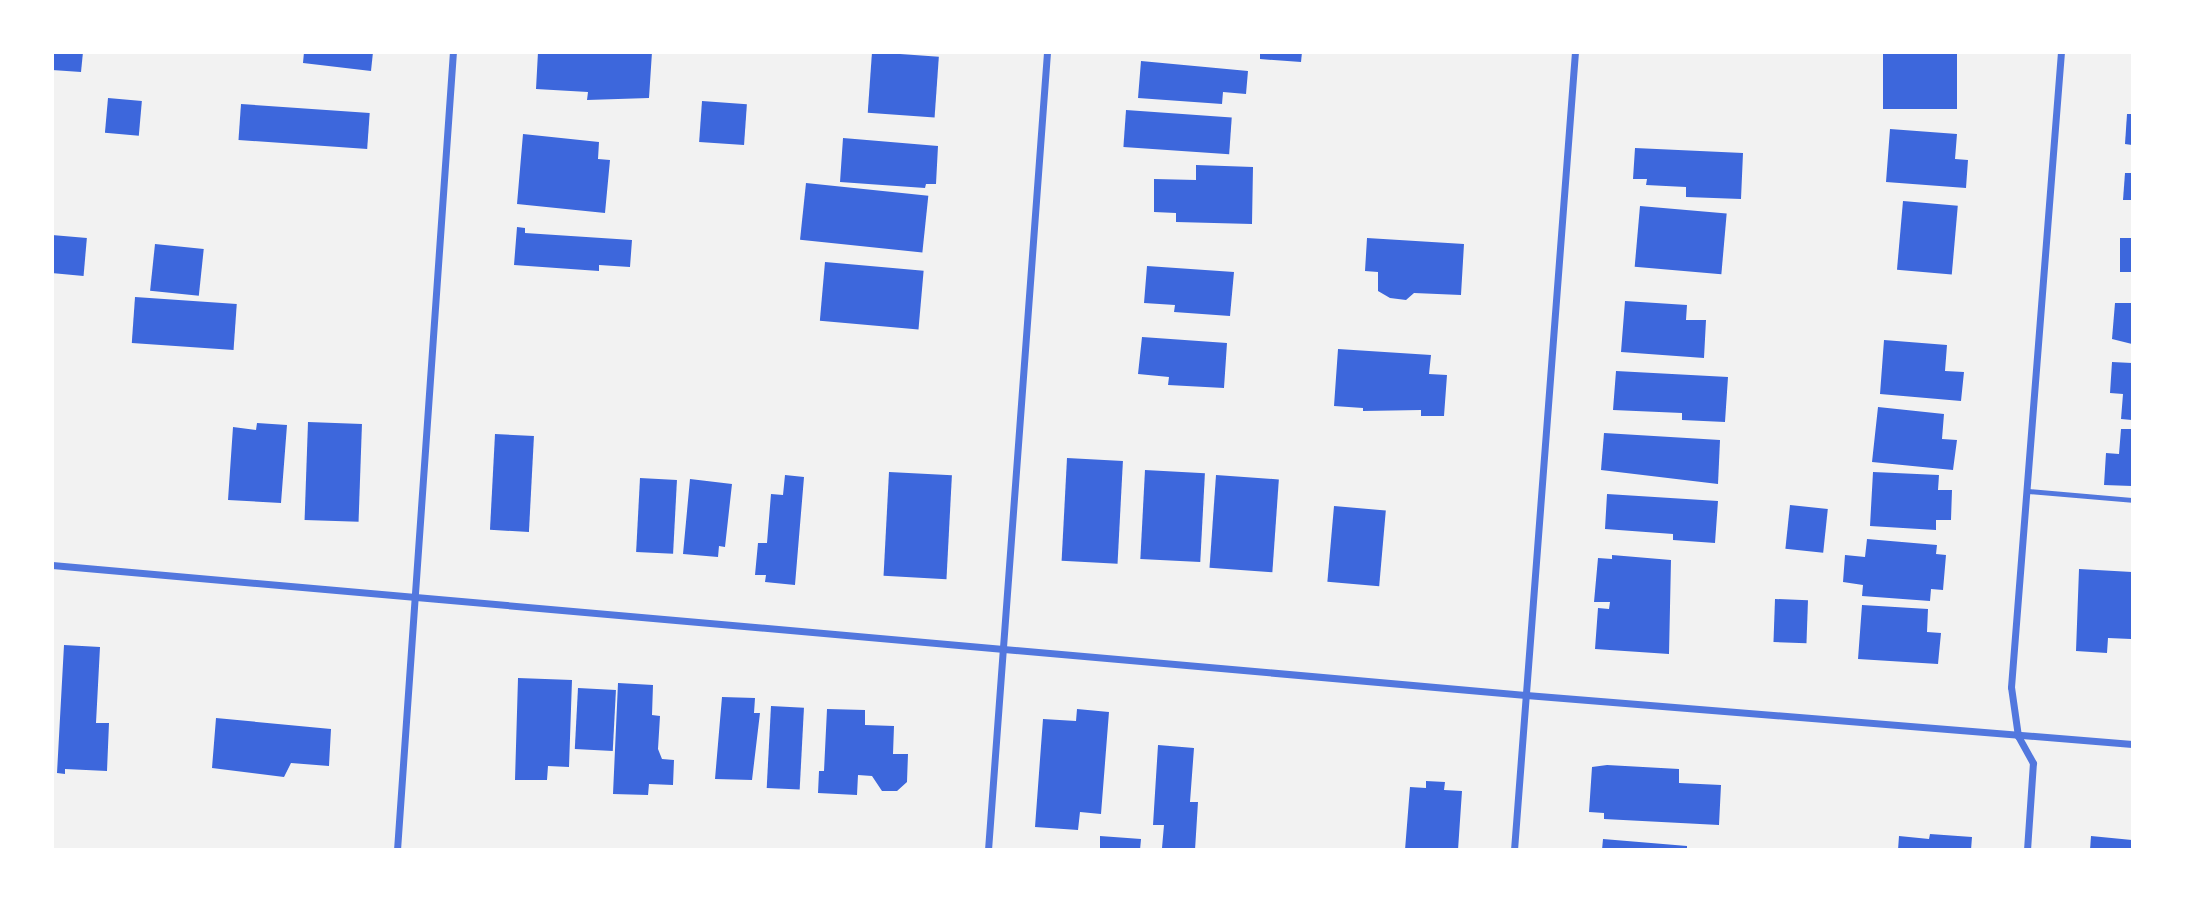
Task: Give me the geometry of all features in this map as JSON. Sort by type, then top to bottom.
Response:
[{"type":"street","points":[[397,849],[453,52]]},
{"type":"street","points":[[988,849],[1047,52]]},
{"type":"street","points":[[1514,849],[1575,52]]},
{"type":"street","points":[[2026,849],[2033,763],[2018,736],[2011,687],[2061,52]]},
{"type":"street","points":[[52,565],[1526,695],[2133,744]]},
{"type":"lane","points":[[2028,491],[2133,500]]},
{"type":"building","points":[[52,52],[83,52],[81,72],[52,70]]},
{"type":"building","points":[[304,52],[373,52],[371,71],[303,63]]},
{"type":"building","points":[[538,52],[652,52],[649,98],[587,100],[588,92],[536,89]]},
{"type":"building","points":[[872,52],[939,57],[935,118],[868,113]]},
{"type":"building","points":[[1260,52],[1302,52],[1301,62],[1260,59]]},
{"type":"building","points":[[1883,52],[1957,52],[1957,109],[1883,109]]},
{"type":"building","points":[[1141,61],[1248,71],[1246,94],[1223,92],[1222,104],[1138,98]]},
{"type":"building","points":[[108,98],[142,101],[139,136],[105,133]]},
{"type":"building","points":[[702,101],[747,104],[744,145],[699,142]]},
{"type":"building","points":[[241,104],[370,113],[367,149],[238,140]]},
{"type":"building","points":[[1126,110],[1232,117],[1229,154],[1123,147]]},
{"type":"building","points":[[2127,114],[2132,114],[2132,145],[2125,144]]},
{"type":"building","points":[[1890,129],[1957,134],[1955,159],[1968,160],[1966,188],[1886,182]]},
{"type":"building","points":[[523,134],[599,142],[598,159],[610,160],[605,213],[517,204]]},
{"type":"building","points":[[843,138],[938,146],[936,184],[926,184],[925,188],[840,182]]},
{"type":"building","points":[[1635,148],[1743,153],[1741,199],[1686,197],[1686,187],[1646,185],[1647,179],[1633,179]]},
{"type":"building","points":[[1196,165],[1253,167],[1252,224],[1176,222],[1176,213],[1154,212],[1154,179],[1196,180]]},
{"type":"building","points":[[2125,173],[2132,173],[2132,200],[2123,200]]},
{"type":"building","points":[[806,183],[928,196],[922,253],[800,240]]},
{"type":"building","points":[[1903,201],[1958,206],[1952,275],[1897,270]]},
{"type":"building","points":[[1640,206],[1727,214],[1721,274],[1635,267]]},
{"type":"building","points":[[517,227],[525,228],[525,233],[632,240],[630,267],[599,265],[599,271],[514,265]]},
{"type":"building","points":[[52,235],[87,238],[84,276],[52,273]]},
{"type":"building","points":[[1367,238],[1464,244],[1461,295],[1414,293],[1406,300],[1390,298],[1378,291],[1378,272],[1365,271]]},
{"type":"building","points":[[2120,238],[2132,238],[2132,272],[2120,272]]},
{"type":"building","points":[[155,244],[204,249],[199,296],[150,291]]},
{"type":"building","points":[[825,262],[924,271],[918,329],[820,321]]},
{"type":"building","points":[[1147,266],[1234,272],[1230,316],[1174,312],[1175,305],[1144,303]]},
{"type":"building","points":[[135,297],[237,304],[234,350],[132,343]]},
{"type":"building","points":[[1625,301],[1687,305],[1686,320],[1706,320],[1704,358],[1621,352]]},
{"type":"building","points":[[2115,303],[2132,303],[2132,344],[2112,339]]},
{"type":"building","points":[[1142,337],[1227,343],[1224,388],[1168,385],[1169,377],[1138,374]]},
{"type":"building","points":[[1884,340],[1947,345],[1945,371],[1964,372],[1961,401],[1880,394]]},
{"type":"building","points":[[1338,349],[1431,355],[1429,374],[1447,375],[1444,416],[1421,416],[1421,410],[1363,411],[1363,408],[1334,406]]},
{"type":"building","points":[[2112,362],[2132,363],[2132,420],[2121,419],[2123,394],[2110,393]]},
{"type":"building","points":[[1616,371],[1728,377],[1725,422],[1682,420],[1682,413],[1613,410]]},
{"type":"building","points":[[1878,407],[1944,414],[1942,439],[1957,440],[1953,470],[1872,462]]},
{"type":"building","points":[[308,422],[362,424],[359,522],[305,520]]},
{"type":"building","points":[[257,423],[287,425],[281,503],[228,500],[233,427],[256,430]]},
{"type":"building","points":[[2121,429],[2132,429],[2132,486],[2104,485],[2106,453],[2119,454]]},
{"type":"building","points":[[1604,433],[1720,440],[1718,484],[1601,470]]},
{"type":"building","points":[[495,434],[534,436],[529,532],[490,530]]},
{"type":"building","points":[[1067,458],[1123,461],[1118,564],[1062,561]]},
{"type":"building","points":[[1145,470],[1205,473],[1200,562],[1140,559]]},
{"type":"building","points":[[889,472],[952,475],[946,579],[884,576]]},
{"type":"building","points":[[1873,472],[1939,475],[1938,490],[1952,490],[1951,520],[1936,520],[1936,530],[1870,526]]},
{"type":"building","points":[[785,475],[804,477],[795,585],[765,582],[766,575],[755,575],[758,543],[767,543],[771,494],[783,495]]},
{"type":"building","points":[[1216,475],[1279,479],[1272,572],[1210,568]]},
{"type":"building","points":[[640,478],[677,480],[673,554],[636,552]]},
{"type":"building","points":[[690,479],[732,484],[725,547],[719,546],[718,557],[683,554]]},
{"type":"building","points":[[1607,494],[1718,501],[1715,543],[1673,540],[1673,534],[1605,529]]},
{"type":"building","points":[[1790,505],[1828,509],[1823,553],[1785,549]]},
{"type":"building","points":[[1334,506],[1386,511],[1379,586],[1327,582]]},
{"type":"building","points":[[1867,539],[1937,545],[1936,554],[1946,555],[1943,590],[1931,589],[1930,601],[1862,596],[1863,585],[1843,582],[1845,555],[1865,557]]},
{"type":"building","points":[[1612,555],[1671,560],[1669,654],[1595,649],[1598,608],[1609,609],[1610,602],[1594,602],[1598,558],[1612,559]]},
{"type":"building","points":[[2079,569],[2132,572],[2131,639],[2108,638],[2107,653],[2076,651]]},
{"type":"building","points":[[1775,599],[1808,600],[1806,643],[1773,642]]},
{"type":"building","points":[[1862,605],[1928,609],[1927,632],[1941,633],[1938,664],[1858,659]]},
{"type":"building","points":[[64,645],[100,647],[96,723],[109,723],[107,771],[65,769],[65,774],[57,773]]},
{"type":"building","points":[[518,678],[572,680],[569,767],[548,766],[547,780],[515,780]]},
{"type":"building","points":[[618,683],[653,685],[652,715],[660,716],[658,749],[662,759],[674,760],[673,785],[649,784],[648,795],[613,794]]},
{"type":"building","points":[[578,688],[616,690],[613,751],[575,749]]},
{"type":"building","points":[[722,697],[755,698],[754,713],[760,713],[752,780],[715,779]]},
{"type":"building","points":[[771,706],[804,708],[800,790],[767,788]]},
{"type":"building","points":[[827,709],[865,710],[865,725],[894,726],[893,754],[908,754],[907,782],[897,791],[882,791],[872,776],[858,775],[857,795],[818,793],[819,771],[824,771]]},
{"type":"building","points":[[1077,709],[1109,712],[1101,814],[1080,812],[1078,830],[1035,827],[1043,719],[1076,721]]},
{"type":"building","points":[[216,718],[331,729],[329,766],[291,763],[284,777],[212,768]]},
{"type":"building","points":[[1158,745],[1194,748],[1190,802],[1198,802],[1195,850],[1162,848],[1164,825],[1153,825]]},
{"type":"building","points":[[1607,765],[1679,769],[1679,783],[1721,785],[1719,825],[1604,819],[1604,813],[1589,812],[1592,767]]},
{"type":"building","points":[[1426,781],[1445,782],[1444,790],[1462,791],[1458,850],[1405,850],[1410,787],[1426,788]]},
{"type":"building","points":[[1930,834],[1972,837],[1971,850],[1898,850],[1899,836],[1929,839]]},
{"type":"building","points":[[1100,836],[1141,839],[1140,850],[1100,850]]},
{"type":"building","points":[[2091,836],[2132,840],[2132,850],[2090,850]]},
{"type":"building","points":[[1603,839],[1687,846],[1687,850],[1602,850]]}]
